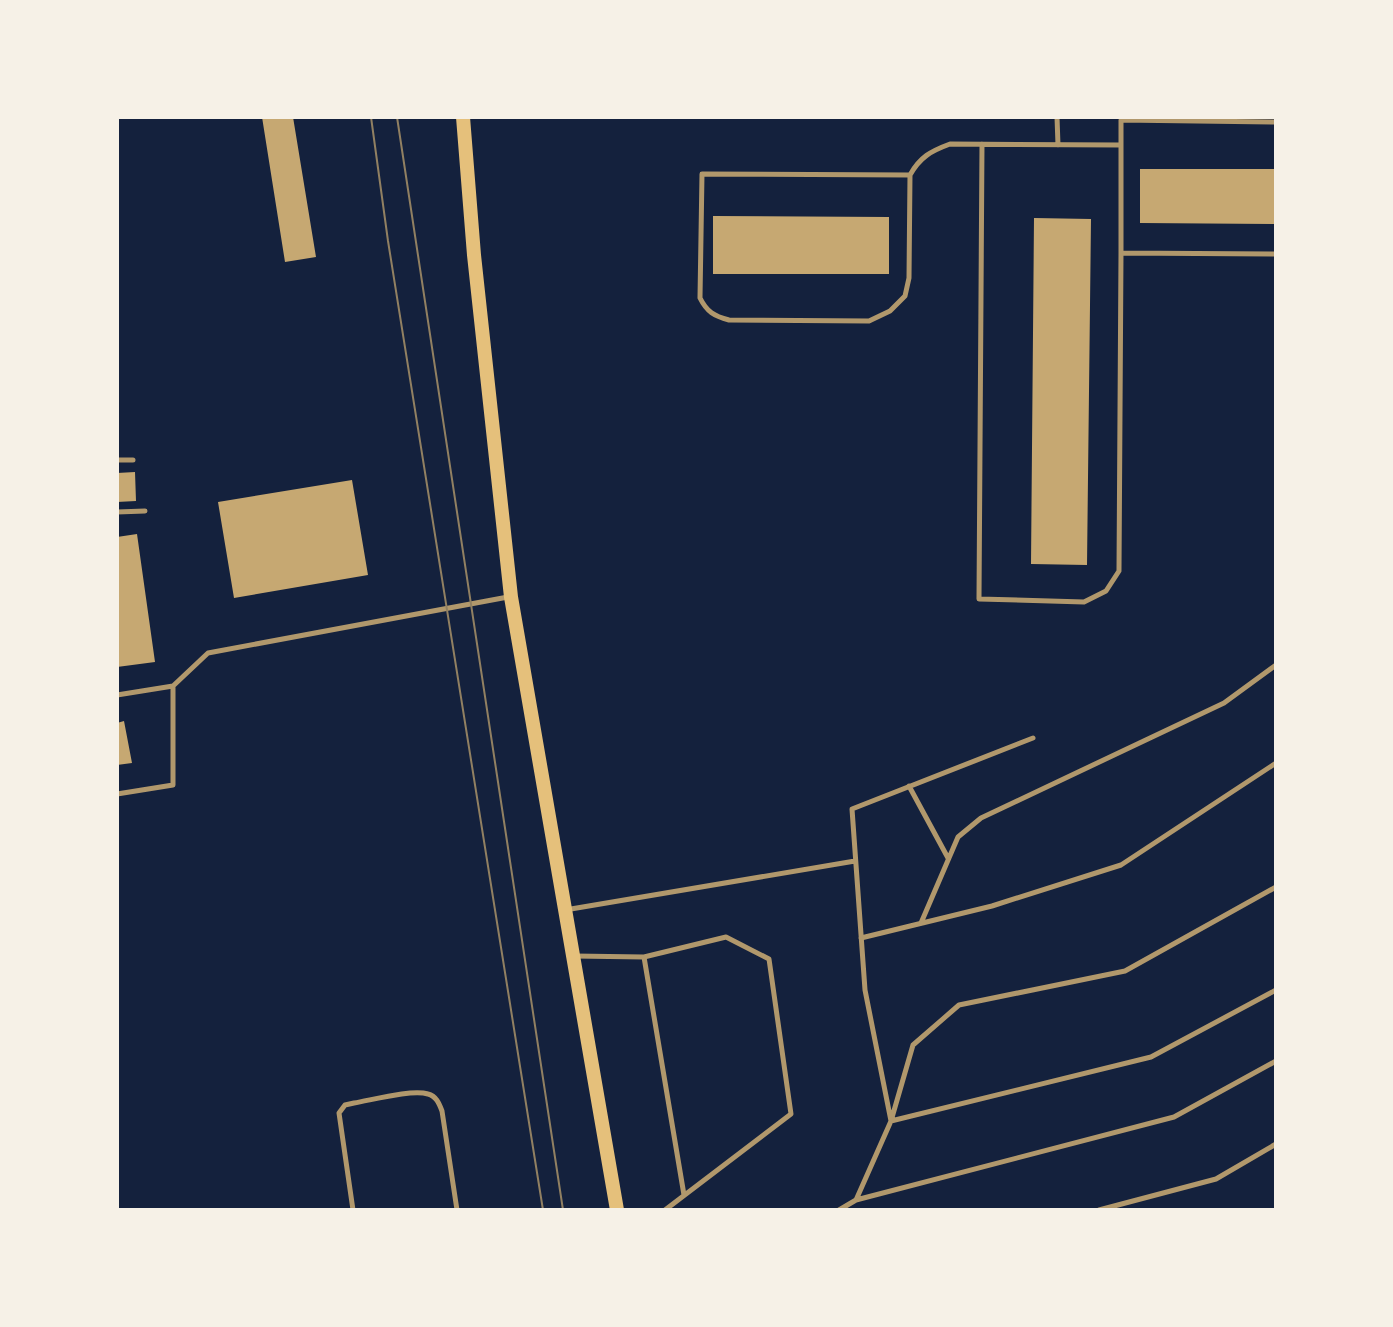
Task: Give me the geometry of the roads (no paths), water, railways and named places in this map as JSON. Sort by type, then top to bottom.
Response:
[{"type":"main road","points":[[463,117],[474,255],[512,597],[617,1210]]},
{"type":"lane","points":[[1057,117],[1058,145]]},
{"type":"lane","points":[[982,145],[979,599],[1084,602],[1106,591],[1119,571],[1121,120],[1276,122]]},
{"type":"lane","points":[[910,175],[702,174],[700,298],[705,308],[715,316],[729,320],[869,321],[890,311],[905,296],[909,278],[910,175],[918,162],[931,151],[950,144],[1121,145]]},
{"type":"lane","points":[[1121,253],[1276,254]]},
{"type":"lane","points":[[117,460],[133,460]]},
{"type":"lane","points":[[117,512],[145,511]]},
{"type":"lane","points":[[117,695],[173,686],[208,653],[512,597]]},
{"type":"lane","points":[[920,923],[958,837],[981,818],[1224,703],[1276,665]]},
{"type":"lane","points":[[117,794],[173,785],[173,686]]},
{"type":"lane","points":[[891,1121],[864,990],[852,809],[1033,738]]},
{"type":"lane","points":[[861,938],[992,906],[1121,865],[1276,763]]},
{"type":"lane","points":[[909,786],[948,859]]},
{"type":"lane","points":[[565,910],[855,861]]},
{"type":"lane","points":[[856,1200],[891,1121],[913,1045],[958,1005],[1125,971],[1276,887]]},
{"type":"lane","points":[[573,956],[644,957],[726,937],[769,959],[791,1114],[664,1210]]},
{"type":"lane","points":[[644,957],[684,1195]]},
{"type":"lane","points":[[891,1121],[1151,1057],[1276,990]]},
{"type":"lane","points":[[839,1210],[856,1200],[1174,1116],[1276,1061]]},
{"type":"lane","points":[[353,1210],[339,1113],[345,1105],[418,1093],[429,1094],[437,1100],[442,1111],[457,1210]]},
{"type":"lane","points":[[1099,1210],[1216,1179],[1276,1144]]},
{"type":"tram line","points":[[371,117],[388,241],[543,1210]]},
{"type":"tram line","points":[[397,117],[563,1210]]}]
